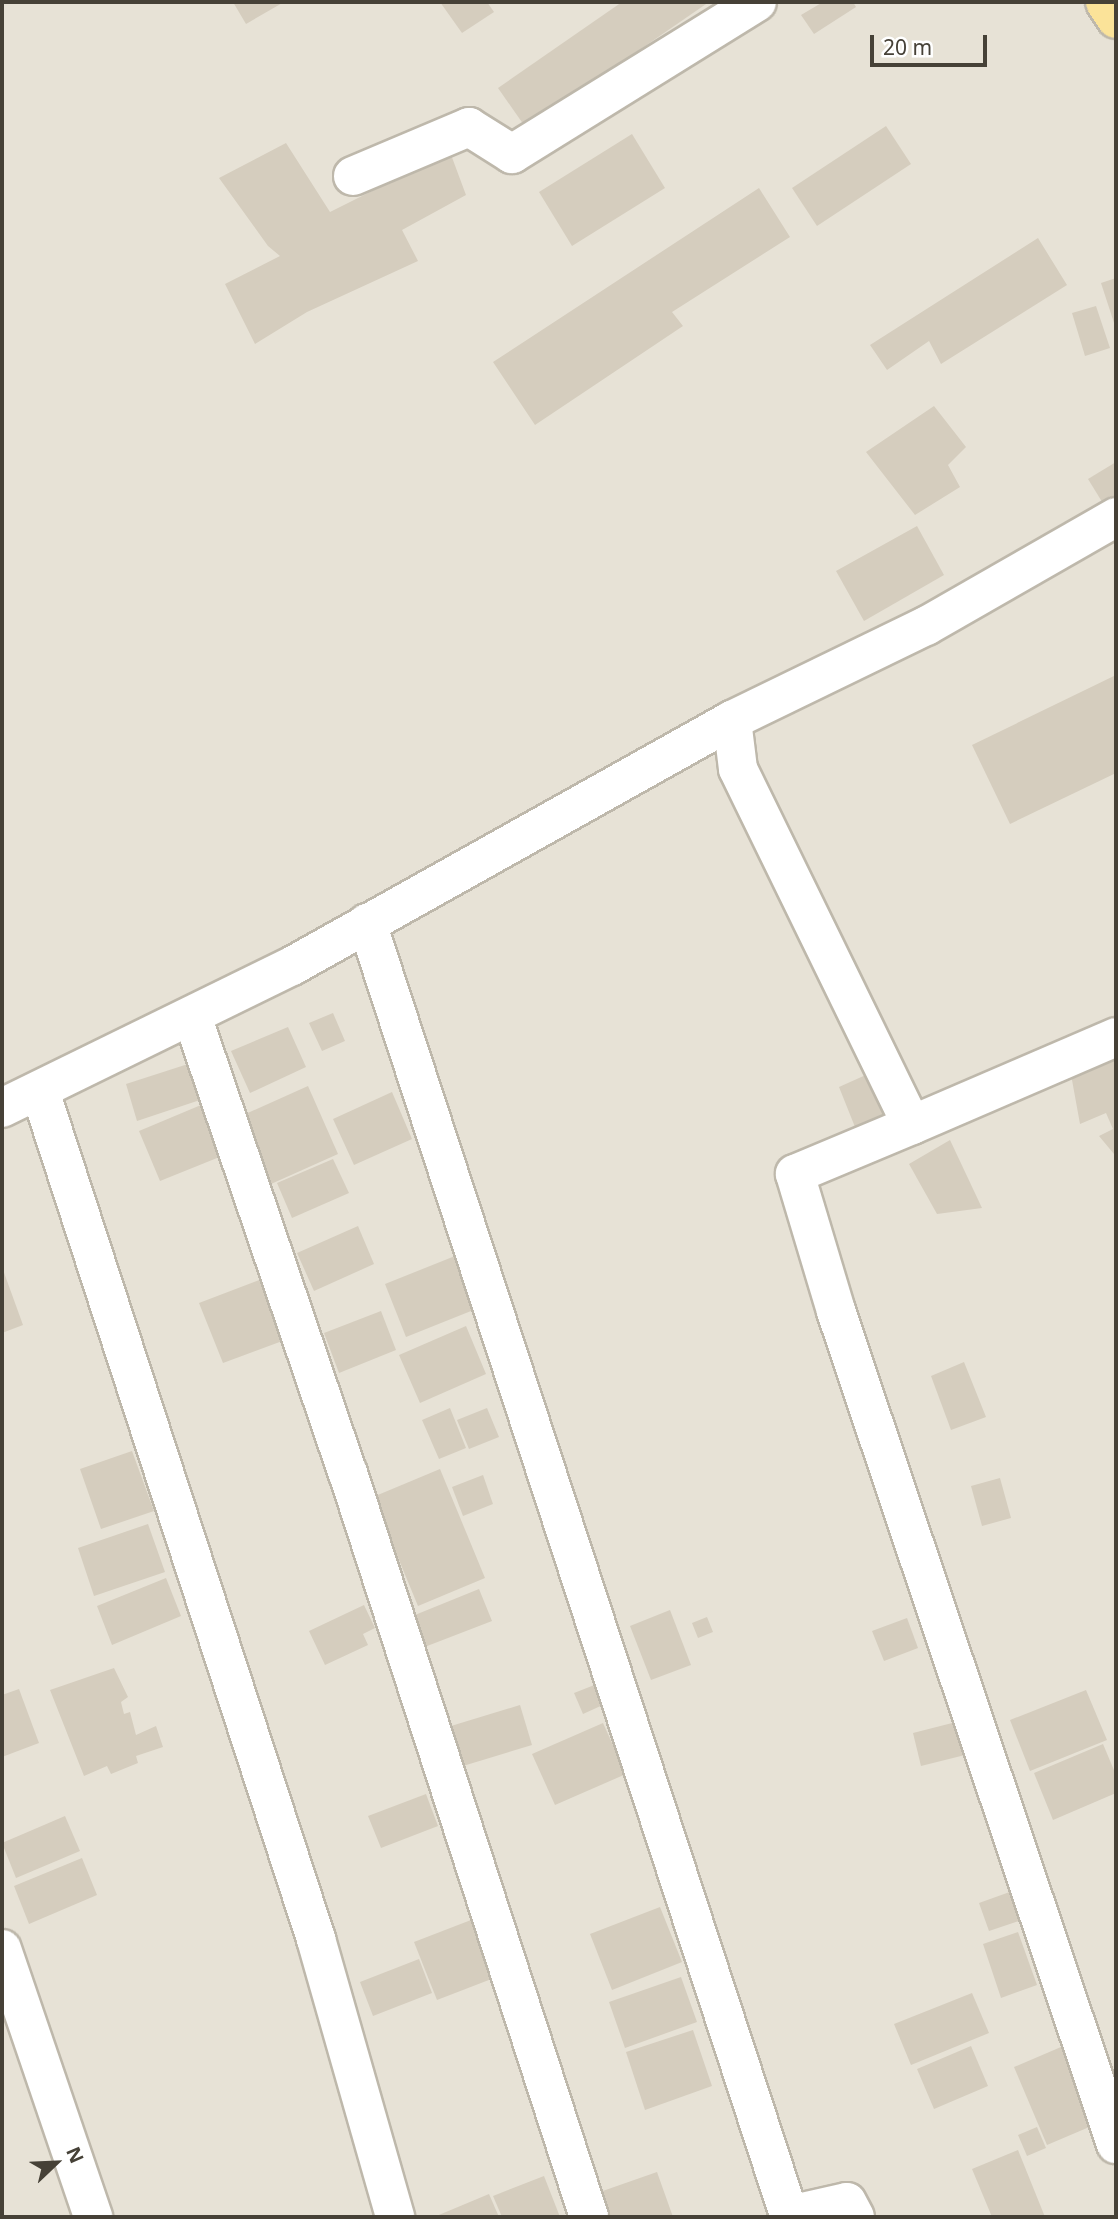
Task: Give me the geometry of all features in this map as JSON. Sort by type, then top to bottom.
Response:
[{"type":"main road","points":[[1105,2],[1116,19]]},
{"type":"street","points":[[353,176],[469,127],[512,154],[757,2]]},
{"type":"street","points":[[2,1108],[192,1016],[368,923],[732,720],[926,626],[1116,517]]},
{"type":"street","points":[[732,720],[738,769],[912,1125]]},
{"type":"street","points":[[368,923],[789,2215],[847,2202],[855,2217]]},
{"type":"street","points":[[192,1016],[357,1499],[589,2217]]},
{"type":"street","points":[[1116,1037],[795,1174],[836,1311],[1116,2144]]},
{"type":"street","points":[[40,1091],[316,1939],[396,2217]]},
{"type":"street","points":[[2,1949],[93,2217]]},
{"type":"shaded area","points":[[2,2],[1116,2],[1116,2217],[2,2217]]},
{"type":"building","points":[[233,2],[284,2],[246,24]]},
{"type":"building","points":[[440,2],[487,2],[494,12],[462,33]]},
{"type":"building","points":[[622,2],[709,2],[526,128],[498,88]]},
{"type":"building","points":[[823,2],[853,2],[856,7],[814,34],[801,15]]},
{"type":"building","points":[[886,126],[911,164],[817,226],[792,188]]},
{"type":"building","points":[[632,134],[665,188],[572,246],[539,192]]},
{"type":"building","points":[[286,143],[330,212],[450,152],[466,195],[402,230],[418,261],[307,312],[255,344],[225,284],[280,256],[268,246],[219,178]]},
{"type":"building","points":[[759,188],[790,237],[672,312],[683,326],[535,425],[493,362]]},
{"type":"building","points":[[1038,238],[1067,285],[941,364],[929,341],[887,370],[870,345]]},
{"type":"building","points":[[1116,278],[1116,329],[1101,283]]},
{"type":"building","points":[[1096,306],[1110,348],[1085,356],[1072,313]]},
{"type":"building","points":[[934,406],[966,447],[948,465],[960,487],[915,515],[866,452]]},
{"type":"building","points":[[1116,462],[1116,497],[1104,505],[1088,479]]},
{"type":"building","points":[[917,526],[944,575],[864,621],[836,571]]},
{"type":"building","points":[[1116,675],[1116,773],[1010,824],[972,745]]},
{"type":"building","points":[[333,1013],[345,1041],[322,1051],[309,1023]]},
{"type":"building","points":[[288,1027],[306,1067],[250,1093],[231,1051]]},
{"type":"building","points":[[1116,1054],[1114,1154],[1099,1136],[1113,1129],[1106,1113],[1080,1124],[1070,1069]]},
{"type":"building","points":[[188,1064],[200,1100],[137,1121],[126,1084]]},
{"type":"building","points":[[868,1074],[895,1115],[859,1137],[839,1087]]},
{"type":"building","points":[[308,1086],[338,1154],[271,1184],[241,1116]]},
{"type":"building","points":[[392,1092],[412,1139],[354,1165],[333,1119]]},
{"type":"building","points":[[201,1105],[222,1156],[160,1181],[139,1131]]},
{"type":"building","points":[[950,1140],[982,1208],[937,1214],[909,1164]]},
{"type":"building","points":[[333,1159],[349,1193],[292,1218],[277,1183]]},
{"type":"building","points":[[358,1226],[374,1264],[314,1291],[297,1253]]},
{"type":"building","points":[[465,1252],[486,1305],[406,1337],[385,1284]]},
{"type":"building","points":[[2,1267],[23,1325],[2,1333]]},
{"type":"building","points":[[262,1279],[285,1340],[223,1363],[199,1303]]},
{"type":"building","points":[[381,1311],[396,1350],[339,1373],[324,1333]]},
{"type":"building","points":[[466,1326],[486,1374],[420,1403],[399,1355]]},
{"type":"building","points":[[964,1362],[986,1417],[951,1430],[931,1376]]},
{"type":"building","points":[[450,1408],[466,1448],[439,1459],[422,1420]]},
{"type":"building","points":[[487,1408],[499,1437],[469,1449],[457,1420]]},
{"type":"building","points":[[132,1451],[154,1511],[101,1529],[80,1469]]},
{"type":"building","points":[[440,1469],[485,1578],[418,1606],[373,1497]]},
{"type":"building","points":[[483,1475],[493,1504],[463,1516],[452,1487]]},
{"type":"building","points":[[1000,1478],[1011,1518],[982,1526],[971,1486]]},
{"type":"building","points":[[148,1524],[165,1572],[94,1596],[78,1548]]},
{"type":"building","points":[[166,1578],[181,1616],[112,1645],[97,1606]]},
{"type":"building","points":[[479,1589],[492,1621],[422,1648],[410,1617]]},
{"type":"building","points":[[364,1605],[375,1628],[363,1634],[368,1645],[325,1665],[309,1631]]},
{"type":"building","points":[[670,1610],[691,1665],[651,1680],[630,1626]]},
{"type":"building","points":[[707,1617],[713,1632],[698,1638],[692,1623]]},
{"type":"building","points":[[907,1618],[918,1648],[884,1661],[872,1631]]},
{"type":"building","points":[[114,1668],[128,1697],[121,1702],[124,1714],[130,1712],[136,1735],[156,1726],[163,1747],[136,1756],[138,1763],[111,1774],[107,1766],[84,1776],[50,1690]]},
{"type":"building","points":[[597,1684],[605,1704],[583,1714],[574,1693]]},
{"type":"building","points":[[19,1689],[39,1743],[2,1757],[2,1695]]},
{"type":"building","points":[[1086,1690],[1107,1740],[1030,1771],[1010,1720]]},
{"type":"building","points":[[520,1705],[532,1745],[463,1766],[451,1726]]},
{"type":"building","points":[[960,1721],[969,1754],[921,1766],[913,1733]]},
{"type":"building","points":[[603,1723],[626,1774],[555,1805],[532,1754]]},
{"type":"building","points":[[1103,1744],[1116,1775],[1116,1793],[1053,1820],[1034,1773]]},
{"type":"building","points":[[426,1794],[438,1826],[381,1848],[368,1816]]},
{"type":"building","points":[[65,1816],[80,1851],[16,1878],[2,1843]]},
{"type":"building","points":[[82,1858],[97,1895],[29,1924],[14,1886]]},
{"type":"building","points":[[1021,1888],[1031,1917],[989,1931],[979,1903]]},
{"type":"building","points":[[660,1907],[682,1962],[612,1990],[590,1934]]},
{"type":"building","points":[[471,1920],[494,1978],[437,2000],[414,1942]]},
{"type":"building","points":[[1018,1932],[1037,1985],[1001,1998],[983,1944]]},
{"type":"building","points":[[419,1959],[432,1993],[373,2016],[360,1982]]},
{"type":"building","points":[[681,1977],[697,2022],[625,2048],[609,2002]]},
{"type":"building","points":[[972,1993],[989,2033],[911,2065],[894,2024]]},
{"type":"building","points":[[693,2030],[712,2086],[645,2110],[626,2052]]},
{"type":"building","points":[[971,2046],[988,2086],[934,2109],[917,2069]]},
{"type":"building","points":[[1061,2047],[1094,2125],[1047,2145],[1014,2067]]},
{"type":"building","points":[[1037,2127],[1046,2148],[1027,2156],[1018,2135]]},
{"type":"building","points":[[1018,2150],[1045,2217],[992,2217],[972,2169]]},
{"type":"building","points":[[657,2172],[673,2217],[605,2217],[597,2193]]},
{"type":"building","points":[[544,2176],[560,2217],[502,2217],[493,2196]]},
{"type":"building","points":[[489,2194],[499,2217],[434,2217]]}]
